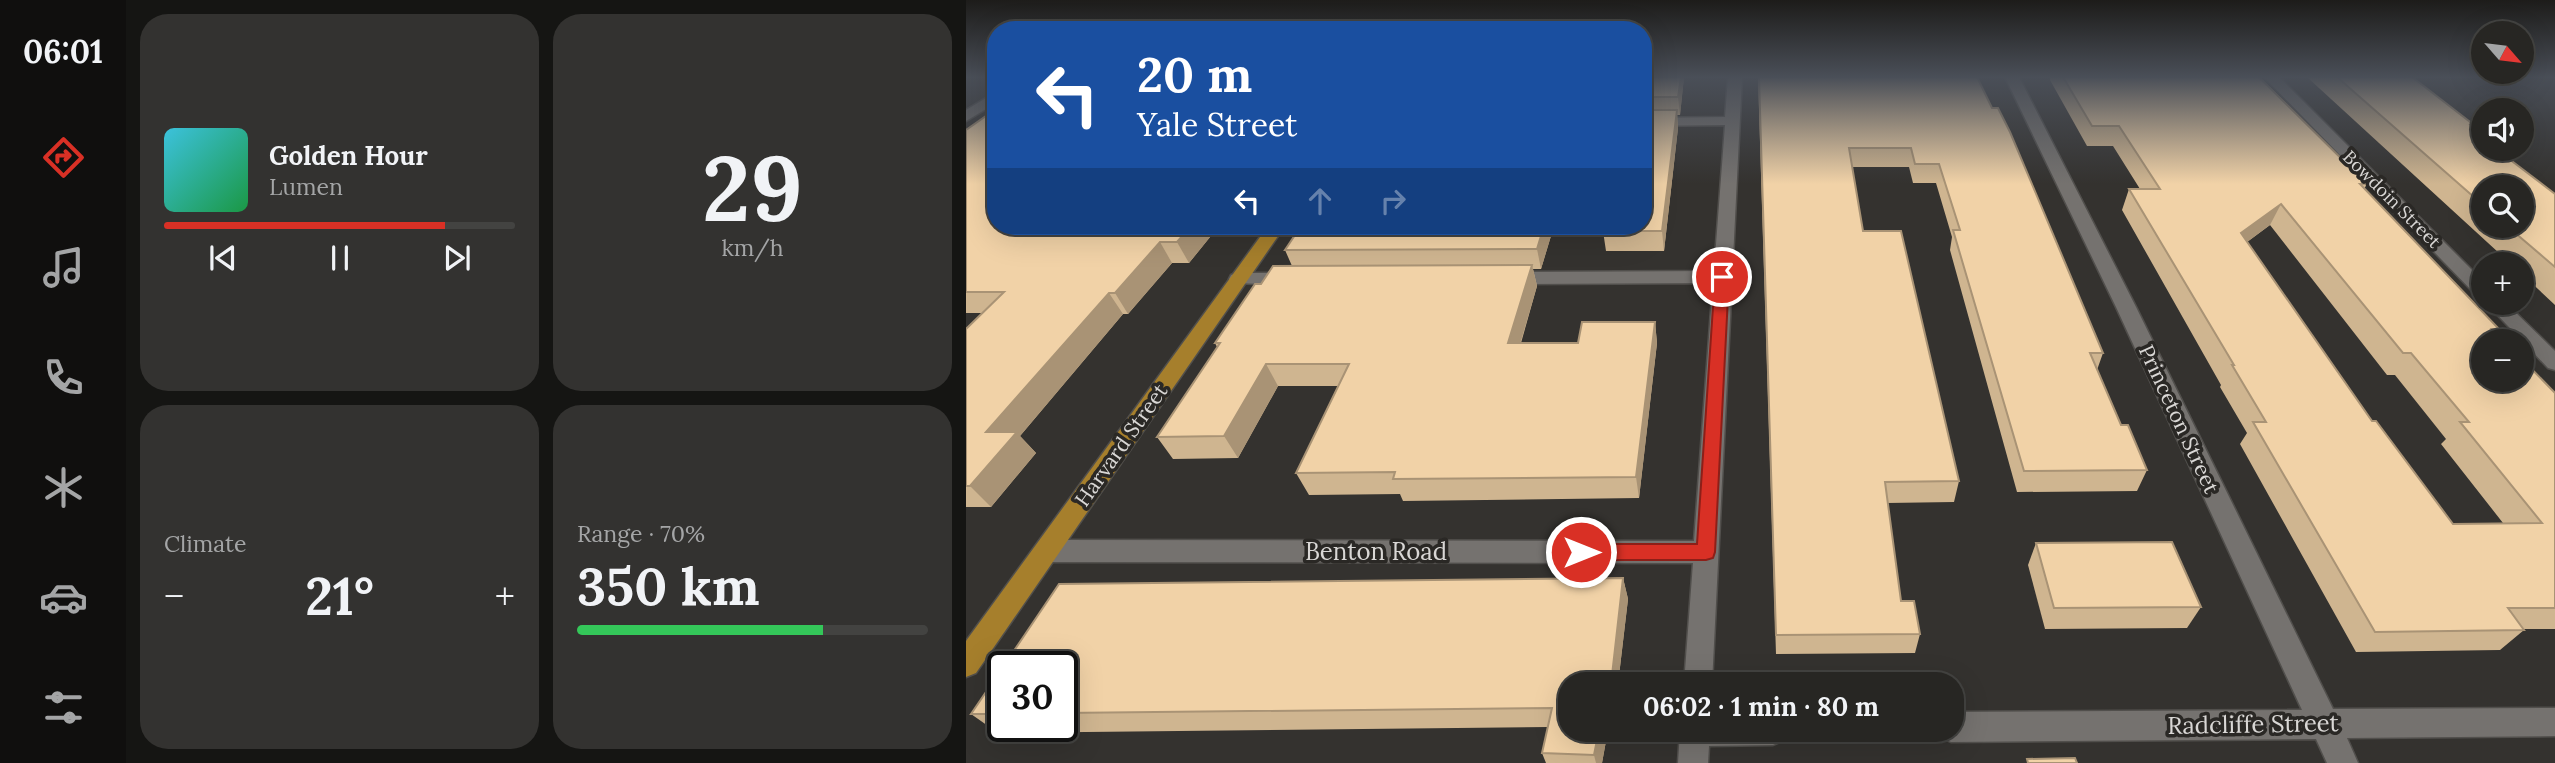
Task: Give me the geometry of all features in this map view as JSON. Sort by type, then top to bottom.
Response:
[{"type":"main road","name":"Harvard Street","points":[[966,664],[1270,235]]},
{"type":"street","points":[[1699,672],[1733,113]]},
{"type":"street","name":"Princeton Street","points":[[2030,113],[2126,307],[2343,763]]},
{"type":"street","name":"Bowdoin Street","points":[[2306,113],[2471,279]]},
{"type":"street","points":[[1652,121],[1732,121]]},
{"type":"street","points":[[1482,278],[1722,277]]},
{"type":"street","points":[[1238,279],[1317,278]]},
{"type":"street","points":[[2507,315],[2555,362]]},
{"type":"street","name":"Benton Road","points":[[1047,551],[1706,552]]},
{"type":"street","name":"Radcliffe Street","points":[[1964,727],[2555,722]]},
{"type":"street","points":[[1693,763],[1694,742]]},
{"type":"building","points":[[1652,113],[1677,113],[1662,231],[1652,231]]},
{"type":"building","points":[[1760,113],[2000,113],[2103,353],[2090,353],[2121,425],[2128,425],[2147,470],[2024,471],[1953,230],[1960,230],[1939,164],[1915,164],[1911,148],[1849,148],[1863,231],[1901,231],[1959,481],[1885,482],[1901,601],[1914,601],[1920,634],[1776,635]]},
{"type":"building","points":[[2084,113],[2295,113],[2367,184],[2360,184],[2471,300],[2471,315],[2486,315],[2499,329],[2471,329],[2471,392],[2534,392],[2534,371],[2555,393],[2555,608],[2508,608],[2524,630],[2375,632],[2253,422],[2266,422],[2129,189],[2160,189],[2119,126],[2092,126]],"holes":[[[2281,204],[2403,353],[2411,353],[2469,422],[2460,422],[2542,523],[2453,524],[2376,421],[2372,421],[2241,233]]]},
{"type":"building","points":[[2378,113],[2458,113],[2471,123],[2471,161],[2512,161],[2530,175],[2471,175],[2471,194]]},
{"type":"building","points":[[987,115],[987,235],[1183,235],[1177,242],[1160,242],[1115,293],[1109,293],[986,432],[1017,432],[970,486],[966,486],[966,329],[1004,292],[966,292],[966,130]]},
{"type":"building","points":[[2534,178],[2555,194],[2555,267],[2521,238],[2534,238]]},
{"type":"building","points":[[1295,235],[1541,235],[1537,249],[1285,250]]},
{"type":"building","points":[[1532,265],[1508,343],[1578,343],[1582,322],[1655,322],[1636,477],[1393,479],[1395,472],[1296,473],[1349,364],[1266,364],[1224,436],[1157,437],[1220,343],[1215,343],[1255,284],[1261,284],[1273,266]]},
{"type":"building","points":[[2172,542],[2201,607],[2054,608],[2036,543]]},
{"type":"building","points":[[1623,578],[1612,672],[1558,672],[1558,742],[1597,742],[1594,755],[1542,753],[1552,708],[1078,713],[1078,651],[1014,651],[1059,584]]},
{"type":"building","points":[[987,690],[987,714],[971,714]]},
{"type":"building","points":[[2075,758],[2077,763],[2028,763],[2027,759]]},
{"type":"route","points":[[1581,552],[1706,552],[1722,277]]}]
